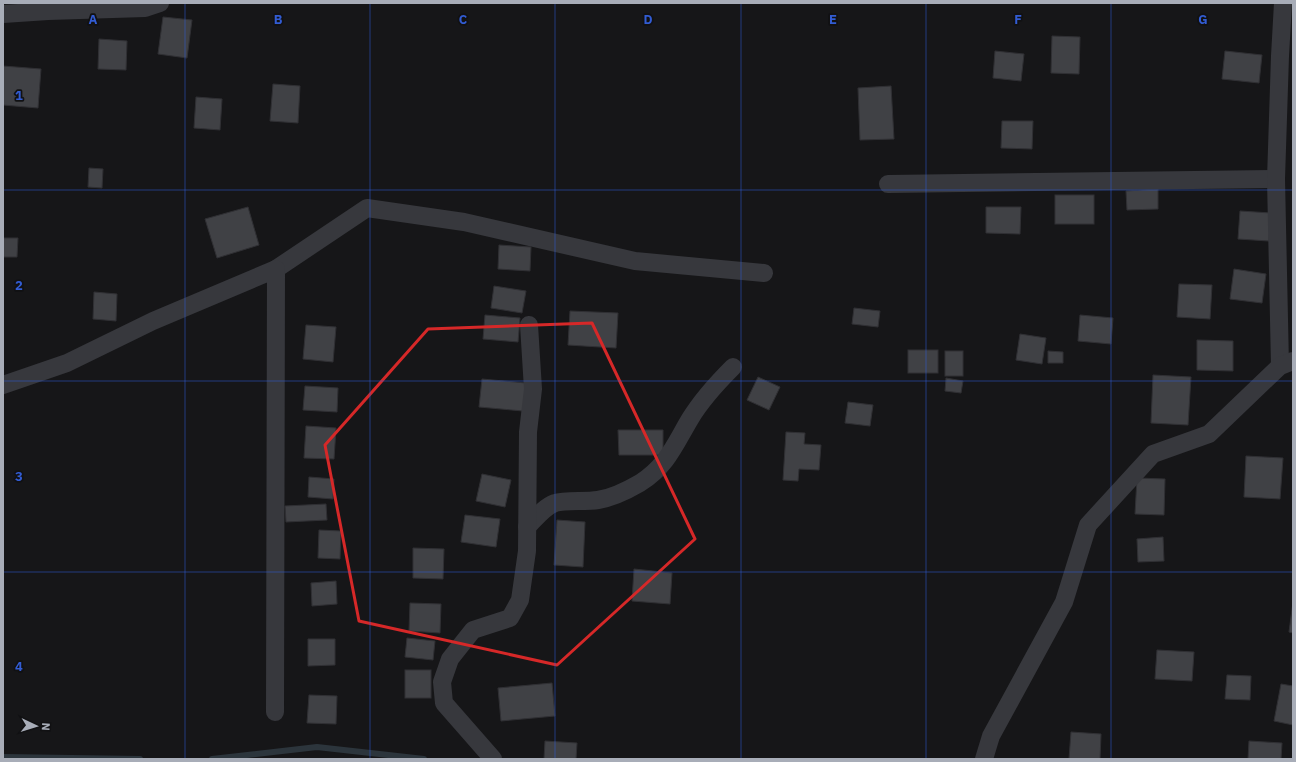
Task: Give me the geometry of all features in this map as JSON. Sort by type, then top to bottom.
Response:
[{"type":"street","points":[[3,14],[145,8],[160,3]]},
{"type":"street","points":[[984,759],[991,736],[1064,602],[1088,525],[1153,454],[1209,434],[1287,364],[1276,179],[1286,82],[1283,3]]},
{"type":"street","points":[[888,184],[1276,179]]},
{"type":"street","points":[[3,385],[67,363],[153,321],[276,269],[367,208],[464,222],[635,261],[764,273]]},
{"type":"street","points":[[275,712],[276,269]]},
{"type":"street","points":[[493,759],[444,703],[442,682],[450,659],[473,630],[510,618],[520,600],[527,550],[528,432],[533,389],[529,326]]},
{"type":"street","points":[[527,527],[540,513],[554,503],[599,500],[617,494],[646,478],[658,468],[675,447],[691,418],[714,386],[733,367]]},
{"type":"highlighted area","points":[[592,323],[695,539],[557,665],[359,621],[325,445],[428,329]]},
{"type":"building","points":[[163,17],[192,20],[187,58],[158,54]]},
{"type":"building","points":[[1052,36],[1080,37],[1079,74],[1051,73]]},
{"type":"building","points":[[99,39],[127,41],[126,70],[98,69]]},
{"type":"building","points":[[995,51],[1024,54],[1021,81],[993,78]]},
{"type":"building","points":[[1225,51],[1262,55],[1259,83],[1222,79]]},
{"type":"building","points":[[3,66],[41,69],[38,108],[3,105]]},
{"type":"building","points":[[273,84],[300,86],[298,123],[270,121]]},
{"type":"building","points":[[891,86],[894,139],[860,140],[858,88]]},
{"type":"building","points":[[196,97],[222,99],[220,130],[194,128]]},
{"type":"building","points":[[1002,121],[1033,121],[1032,149],[1001,148]]},
{"type":"building","points":[[89,168],[103,169],[102,188],[88,187]]},
{"type":"building","points":[[1158,189],[1158,209],[1127,210],[1126,191]]},
{"type":"building","points":[[1055,195],[1094,195],[1094,224],[1055,224]]},
{"type":"building","points":[[248,207],[259,245],[217,258],[205,219]]},
{"type":"building","points":[[986,207],[1021,207],[1020,234],[986,233]]},
{"type":"building","points":[[1240,211],[1271,213],[1269,241],[1238,239]]},
{"type":"building","points":[[3,238],[18,238],[17,257],[3,257]]},
{"type":"building","points":[[499,245],[531,247],[530,271],[498,269]]},
{"type":"building","points":[[1234,269],[1266,274],[1262,303],[1230,299]]},
{"type":"building","points":[[1179,284],[1212,285],[1210,319],[1177,317]]},
{"type":"building","points":[[494,286],[526,291],[522,313],[491,308]]},
{"type":"building","points":[[94,292],[117,294],[116,321],[93,319]]},
{"type":"building","points":[[854,308],[880,311],[878,327],[852,324]]},
{"type":"building","points":[[570,311],[618,313],[616,348],[568,345]]},
{"type":"building","points":[[485,315],[520,318],[518,342],[483,339]]},
{"type":"building","points":[[1080,315],[1113,318],[1111,344],[1078,341]]},
{"type":"building","points":[[306,325],[336,327],[333,362],[303,359]]},
{"type":"building","points":[[1020,334],[1046,338],[1042,364],[1016,360]]},
{"type":"building","points":[[1197,340],[1233,341],[1233,371],[1197,370]]},
{"type":"building","points":[[908,350],[938,350],[938,373],[908,373]]},
{"type":"building","points":[[945,351],[963,351],[963,376],[945,376]]},
{"type":"building","points":[[1048,351],[1063,352],[1063,363],[1048,363]]},
{"type":"building","points":[[1153,375],[1191,377],[1188,425],[1151,423]]},
{"type":"building","points":[[758,377],[780,387],[769,410],[747,400]]},
{"type":"building","points":[[946,378],[963,381],[961,393],[945,391]]},
{"type":"building","points":[[482,379],[526,383],[523,411],[479,407]]},
{"type":"building","points":[[305,386],[338,388],[337,412],[303,410]]},
{"type":"building","points":[[848,402],[873,405],[870,426],[845,423]]},
{"type":"building","points":[[306,426],[336,428],[334,459],[304,458]]},
{"type":"building","points":[[618,430],[663,430],[663,455],[619,455]]},
{"type":"building","points":[[786,432],[805,433],[804,444],[821,445],[819,470],[799,469],[798,481],[783,480]]},
{"type":"building","points":[[1246,456],[1283,458],[1280,499],[1244,497]]},
{"type":"building","points":[[482,474],[511,480],[505,507],[476,501]]},
{"type":"building","points":[[309,477],[334,479],[333,499],[308,497]]},
{"type":"building","points":[[1137,478],[1165,479],[1164,515],[1135,514]]},
{"type":"building","points":[[326,504],[327,520],[286,522],[285,506]]},
{"type":"building","points":[[465,515],[500,519],[496,547],[461,542]]},
{"type":"building","points":[[557,520],[585,522],[583,567],[554,565]]},
{"type":"building","points":[[319,530],[341,531],[340,559],[318,558]]},
{"type":"building","points":[[1163,537],[1164,561],[1138,562],[1137,539]]},
{"type":"building","points":[[413,548],[444,549],[443,579],[413,578]]},
{"type":"building","points":[[634,569],[672,573],[670,604],[632,601]]},
{"type":"building","points":[[336,581],[337,604],[312,606],[311,583]]},
{"type":"building","points":[[1293,602],[1293,633],[1289,632]]},
{"type":"building","points":[[410,603],[441,604],[440,633],[409,631]]},
{"type":"building","points":[[407,638],[435,641],[433,660],[405,657]]},
{"type":"building","points":[[308,639],[335,639],[335,665],[308,666]]},
{"type":"building","points":[[1157,650],[1194,652],[1192,681],[1155,679]]},
{"type":"building","points":[[405,670],[431,670],[431,698],[405,698]]},
{"type":"building","points":[[1227,675],[1251,676],[1250,700],[1225,699]]},
{"type":"building","points":[[552,683],[555,716],[501,721],[498,688]]},
{"type":"building","points":[[1281,684],[1293,686],[1293,725],[1274,721]]},
{"type":"building","points":[[309,695],[337,696],[336,724],[307,723]]},
{"type":"building","points":[[1071,732],[1101,734],[1100,759],[1069,759]]},
{"type":"building","points":[[545,741],[577,743],[576,759],[544,759]]},
{"type":"building","points":[[1249,741],[1282,743],[1281,759],[1248,759]]},
{"type":"waterway","points":[[212,759],[317,747],[424,759]]},
{"type":"waterway","points":[[3,757],[140,759]]}]
